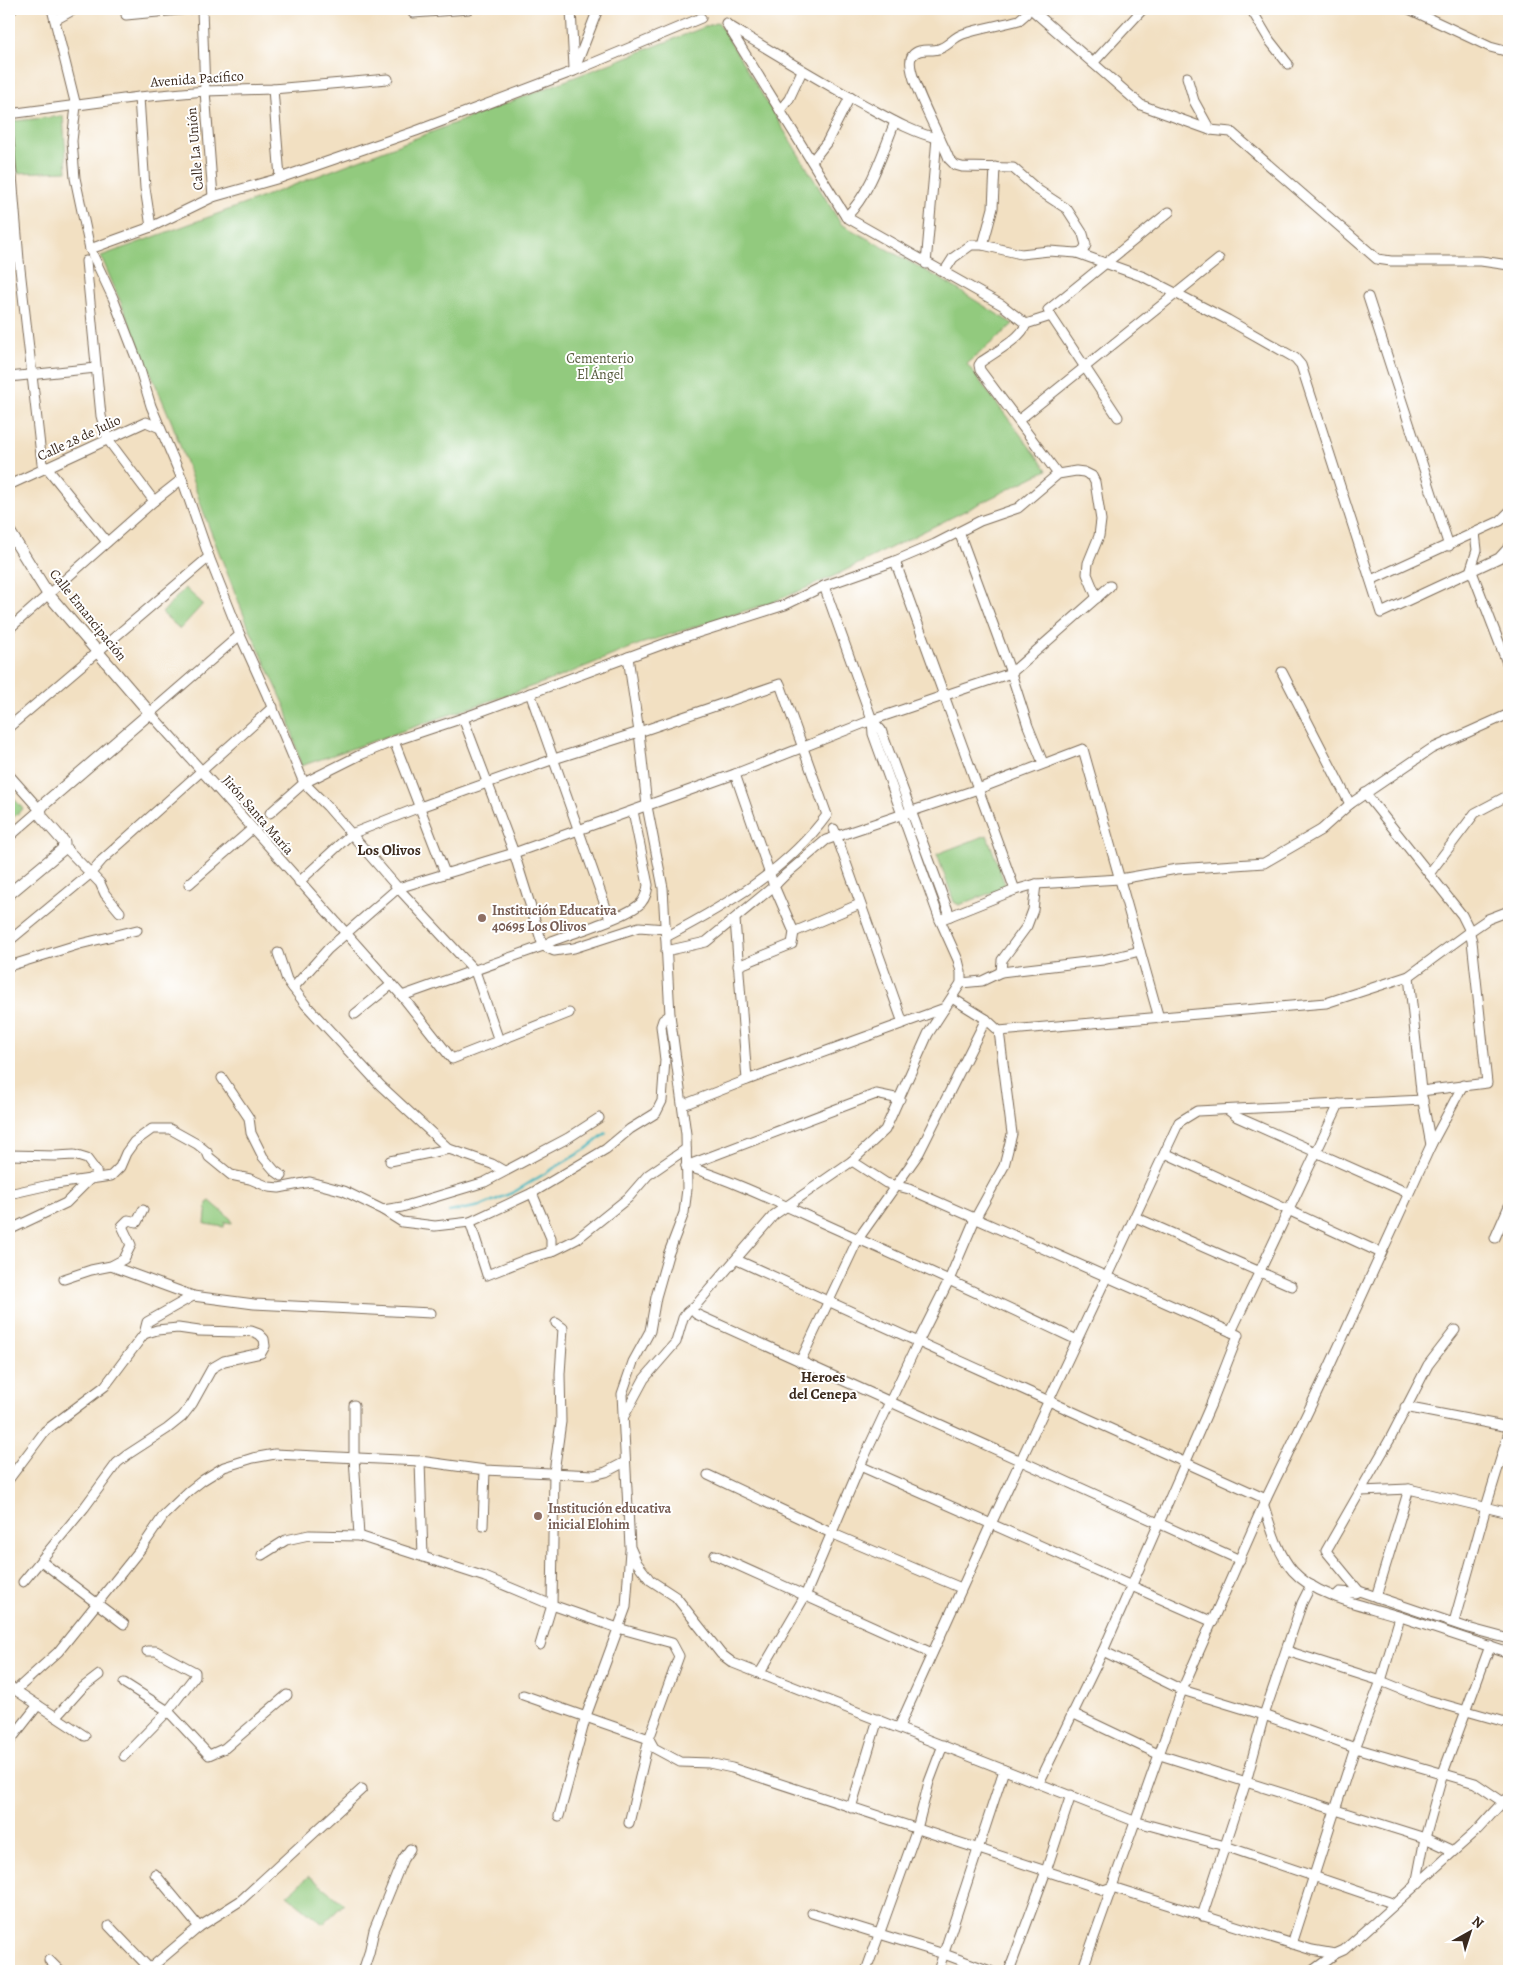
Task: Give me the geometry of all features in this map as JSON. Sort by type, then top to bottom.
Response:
[{"type":"street","points":[[9,10],[13,9]]},
{"type":"street","points":[[52,9],[76,106],[72,141],[75,178],[90,249],[116,307],[160,428],[182,479],[209,557],[240,635],[273,707],[304,783],[327,806],[398,888],[475,971],[498,1041],[569,1013]]},
{"type":"street","points":[[55,20],[75,9]]},
{"type":"street","points":[[126,15],[189,9]]},
{"type":"street","name":"Calle La Unión","points":[[202,9],[205,91],[213,197]]},
{"type":"street","points":[[413,13],[469,9]]},
{"type":"street","points":[[571,9],[574,71]]},
{"type":"street","points":[[574,71],[598,9]]},
{"type":"street","points":[[1077,253],[1082,251],[1086,245],[1082,234],[1067,209],[1038,190],[1013,168],[962,167],[955,165],[950,159],[938,139],[922,102],[911,71],[910,62],[913,55],[921,50],[941,48],[962,34],[1019,20],[1029,9],[1141,105],[1210,130],[1231,132],[1377,259],[1391,261],[1481,261],[1509,265]]},
{"type":"street","points":[[1092,63],[1143,9]]},
{"type":"street","points":[[1251,9],[1270,41],[1288,64]]},
{"type":"street","points":[[1409,9],[1490,47],[1509,52]]},
{"type":"street","points":[[90,249],[151,227],[213,197],[280,178],[416,131],[574,71],[701,18]]},
{"type":"street","points":[[938,139],[923,135],[895,122],[802,71],[726,23],[846,217],[1002,306],[1026,324]]},
{"type":"street","points":[[780,110],[789,98],[802,71]]},
{"type":"street","points":[[1186,77],[1194,101],[1210,130]]},
{"type":"street","name":"Avenida Pacífico","points":[[9,114],[139,97],[205,91],[273,89],[388,79]]},
{"type":"street","points":[[273,89],[280,178]]},
{"type":"street","points":[[139,97],[145,188],[151,227]]},
{"type":"street","points":[[812,161],[827,142],[850,97]]},
{"type":"street","points":[[846,217],[871,181],[895,122]]},
{"type":"street","points":[[9,139],[19,260],[42,464],[108,542]]},
{"type":"street","points":[[926,264],[938,139]]},
{"type":"street","points":[[983,245],[993,208],[995,167]]},
{"type":"street","points":[[1118,417],[1048,310],[1169,212]]},
{"type":"street","points":[[944,272],[953,258],[971,245],[983,245],[1021,254],[1049,251],[1077,253],[1144,277],[1228,320],[1295,358],[1301,365],[1381,612],[1471,569],[1499,558],[1509,548]]},
{"type":"street","points":[[1018,420],[1219,259]]},
{"type":"street","points":[[86,261],[101,416],[108,440],[154,501]]},
{"type":"street","points":[[1368,297],[1449,546]]},
{"type":"street","points":[[1026,324],[1051,316]]},
{"type":"street","points":[[1026,324],[1025,330],[1016,338],[981,362],[979,365],[980,370],[1058,474]]},
{"type":"street","points":[[9,377],[96,368]]},
{"type":"street","name":"Calle 28 de Julio","points":[[9,485],[146,422],[160,428]]},
{"type":"street","points":[[270,813],[304,783],[332,768],[394,741],[463,718],[670,642],[785,605],[824,586],[895,561],[980,521],[1018,508],[1058,474],[1076,471],[1084,472],[1092,476],[1095,482],[1101,520],[1100,536],[1088,563],[1087,574],[1097,598]]},
{"type":"street","points":[[9,629],[154,501],[182,479]]},
{"type":"street","points":[[1371,580],[1449,546],[1500,521],[1509,512]]},
{"type":"street","name":"Calle Emancipación","points":[[9,531],[48,594],[150,713]]},
{"type":"street","points":[[959,532],[1043,764]]},
{"type":"street","points":[[1475,533],[1477,550],[1471,569],[1509,668]]},
{"type":"street","points":[[9,727],[209,557]]},
{"type":"street","points":[[895,561],[946,696],[1015,890]]},
{"type":"street","points":[[622,1420],[644,1379],[676,1342],[683,1318],[687,1312],[696,1305],[737,1260],[774,1215],[852,1161],[885,1130],[928,1034],[961,983],[958,960],[940,920],[873,734],[872,720],[824,586]]},
{"type":"street","points":[[292,988],[328,949],[398,888],[514,853],[735,774],[872,720],[1011,673],[1110,586]]},
{"type":"street","points":[[9,837],[40,810],[43,805],[240,635]]},
{"type":"street","points":[[559,1816],[586,1716],[626,1607],[630,1547],[622,1394],[634,1362],[650,1331],[656,1297],[668,1255],[684,1213],[687,1189],[683,1105],[670,1015],[663,888],[647,806],[628,657]]},
{"type":"street","points":[[1282,672],[1350,804]]},
{"type":"street","points":[[299,882],[351,834],[420,807],[487,783],[554,759],[780,684],[827,815],[806,842],[770,874],[720,908],[666,933],[639,927],[574,948],[554,951],[543,946],[514,853],[487,783],[463,718]]},
{"type":"street","points":[[530,692],[610,919]]},
{"type":"street","points":[[1494,721],[1509,706]]},
{"type":"street","points":[[9,941],[90,874],[102,860],[273,707]]},
{"type":"street","name":"Jirón Santa María","points":[[150,713],[402,996],[452,1059],[498,1041]]},
{"type":"street","points":[[940,920],[1015,890],[1036,884],[1120,879],[1178,869],[1264,863],[1321,830],[1350,804],[1431,749],[1509,714]]},
{"type":"street","points":[[872,720],[881,730],[950,916]]},
{"type":"street","points":[[394,741],[445,873]]},
{"type":"street","points":[[666,950],[706,942],[836,833],[978,789],[1083,749],[1159,1018]]},
{"type":"street","points":[[735,774],[774,886],[794,932],[792,944],[738,966]]},
{"type":"street","points":[[9,776],[40,810],[42,817],[64,842],[64,846],[100,883],[105,894],[120,912]]},
{"type":"street","points":[[899,1727],[961,1588],[1179,1122],[1197,1111],[1338,1104],[1422,1095],[1463,1085],[1487,1083],[1470,932],[1462,916],[1365,794]]},
{"type":"street","points":[[1429,874],[1475,813],[1509,795]]},
{"type":"street","points":[[402,996],[543,946],[635,907],[646,897],[648,885],[633,811]]},
{"type":"street","points":[[189,884],[252,829]]},
{"type":"street","points":[[836,833],[903,1023]]},
{"type":"street","points":[[9,894],[62,850],[64,846]]},
{"type":"street","points":[[1001,972],[1002,960],[1027,926],[1033,910],[1036,884]]},
{"type":"street","points":[[794,932],[860,904]]},
{"type":"street","points":[[999,1031],[1326,1003],[1409,976],[1488,920],[1509,911]]},
{"type":"street","points":[[735,919],[747,1080]]},
{"type":"street","points":[[9,966],[80,944],[137,930]]},
{"type":"street","points":[[961,983],[982,981],[1001,972],[1103,960],[1140,951]]},
{"type":"street","points":[[278,953],[287,980],[292,988],[380,1085],[449,1149],[492,1164],[504,1171]]},
{"type":"street","points":[[1409,976],[1422,1095],[1431,1145]]},
{"type":"street","points":[[355,1014],[391,985]]},
{"type":"street","points":[[760,1673],[805,1596],[860,1466],[949,1280],[975,1219],[1004,1166],[1012,1134],[999,1031],[986,1019],[952,998]]},
{"type":"street","points":[[683,1105],[945,1008]]},
{"type":"street","points":[[9,1194],[95,1175],[111,1176],[115,1173],[134,1142],[152,1129],[170,1130],[197,1144],[207,1152],[209,1157],[231,1175],[250,1179],[269,1187],[279,1188],[310,1182],[344,1191],[383,1210],[402,1222],[435,1226],[470,1222],[532,1193],[606,1149],[630,1129],[656,1113],[662,1101],[664,1068],[660,1026],[663,1020],[670,1015]]},
{"type":"street","points":[[800,1362],[858,1239],[919,1153],[986,1019]]},
{"type":"street","points":[[222,1078],[249,1118],[251,1133],[263,1157],[282,1176]]},
{"type":"street","points":[[1082,1971],[1182,1690],[1265,1502],[1408,1193],[1463,1085]]},
{"type":"street","points":[[686,1166],[876,1094],[900,1099]]},
{"type":"street","points":[[1231,1332],[1338,1104]]},
{"type":"street","points":[[1228,1110],[1237,1117],[1408,1193]]},
{"type":"street","points":[[383,1210],[402,1207],[485,1182],[568,1138],[599,1118]]},
{"type":"street","points":[[390,1161],[449,1149]]},
{"type":"street","points":[[470,1222],[487,1275],[527,1259],[551,1252],[577,1239],[628,1198],[648,1176],[686,1149]]},
{"type":"street","points":[[1165,1153],[1381,1253]]},
{"type":"street","points":[[9,1155],[74,1155],[87,1159],[95,1175]]},
{"type":"street","points":[[852,1161],[886,1183],[897,1185],[1016,1236],[1238,1335],[1159,1524],[1103,1651],[1039,1783]]},
{"type":"street","points":[[686,1166],[703,1171],[786,1206],[1077,1340]]},
{"type":"street","points":[[9,1230],[66,1203],[95,1175]]},
{"type":"street","points":[[532,1193],[551,1238],[551,1252]]},
{"type":"street","points":[[1495,1238],[1509,1206]]},
{"type":"street","points":[[64,1279],[111,1266],[124,1259],[131,1245],[122,1226],[128,1220],[138,1222],[143,1210]]},
{"type":"street","points":[[1135,1217],[1292,1286]]},
{"type":"street","points":[[737,1260],[1184,1462],[1265,1502]]},
{"type":"street","points":[[111,1266],[193,1296],[254,1304],[430,1313]]},
{"type":"street","points":[[9,1479],[45,1431],[106,1386],[144,1334],[147,1322],[193,1296]]},
{"type":"street","points":[[696,1314],[1240,1560]]},
{"type":"street","points":[[540,1645],[552,1605],[554,1472],[561,1422],[560,1374],[563,1328],[556,1323]]},
{"type":"street","points":[[23,1582],[84,1508],[117,1463],[182,1417],[197,1396],[212,1368],[224,1360],[261,1352],[265,1346],[264,1339],[259,1334],[250,1331],[199,1331],[178,1328],[157,1330],[144,1334]]},
{"type":"street","points":[[1455,1330],[1428,1365],[1390,1439],[1326,1551],[1359,1591],[1509,1640]]},
{"type":"street","points":[[354,1405],[354,1458],[359,1536]]},
{"type":"street","points":[[1405,1407],[1509,1426]]},
{"type":"street","points":[[1454,1622],[1509,1432]]},
{"type":"street","points":[[85,1736],[12,1688],[58,1652],[143,1546],[164,1515],[203,1480],[224,1467],[253,1458],[275,1454],[420,1461],[485,1470],[594,1475],[606,1472],[626,1462]]},
{"type":"street","points":[[420,1461],[423,1557]]},
{"type":"street","points":[[860,1466],[1213,1622]]},
{"type":"street","points":[[483,1526],[485,1470]]},
{"type":"street","points":[[708,1474],[831,1533],[961,1588]]},
{"type":"street","points":[[1361,1491],[1408,1489],[1509,1513]]},
{"type":"street","points":[[1376,1597],[1408,1489]]},
{"type":"street","points":[[1265,1502],[1273,1535],[1283,1555],[1293,1570],[1312,1585],[1336,1596],[1509,1653]]},
{"type":"street","points":[[262,1555],[286,1540],[309,1536],[359,1536],[485,1577],[552,1605],[618,1628],[672,1643],[679,1656],[649,1739],[629,1822]]},
{"type":"street","points":[[630,1547],[637,1563],[650,1580],[676,1597],[721,1654],[733,1663],[1004,1770],[1071,1794],[1134,1821],[1225,1846],[1395,1904]]},
{"type":"street","points":[[715,1555],[932,1653]]},
{"type":"street","points":[[41,1561],[98,1602],[124,1624]]},
{"type":"street","points":[[1202,1916],[1246,1782],[1264,1715],[1302,1603],[1312,1585]]},
{"type":"street","points":[[1336,1596],[1340,1592],[1355,1594],[1359,1591]]},
{"type":"street","points":[[1292,1944],[1334,1810],[1381,1681],[1400,1616]]},
{"type":"street","points":[[1466,1638],[1468,1628]]},
{"type":"street","points":[[1416,1885],[1425,1838],[1443,1773],[1490,1646]]},
{"type":"street","points":[[124,1756],[168,1710],[195,1676],[194,1672],[156,1651],[147,1651]]},
{"type":"street","points":[[1103,1651],[1182,1690],[1264,1715],[1355,1748],[1475,1783],[1506,1799],[1497,1806],[1481,1826],[1344,1950],[1335,1954],[1312,1971]]},
{"type":"street","points":[[1287,1651],[1381,1681],[1428,1700],[1509,1723]]},
{"type":"street","points":[[56,1717],[82,1688],[99,1675]]},
{"type":"street","points":[[124,1683],[168,1710],[209,1755],[225,1748],[288,1695]]},
{"type":"street","points":[[523,1695],[649,1739],[654,1748],[680,1762],[709,1763],[732,1768],[1104,1890],[1112,1887],[1292,1944],[1335,1954]]},
{"type":"street","points":[[9,1742],[38,1705]]},
{"type":"street","points":[[1072,1713],[1160,1755],[1425,1838],[1454,1851]]},
{"type":"street","points":[[851,1808],[878,1719]]},
{"type":"street","points":[[866,1971],[917,1828],[929,1782],[943,1745]]},
{"type":"street","points":[[938,1971],[1004,1770]]},
{"type":"street","points":[[109,1926],[149,1970],[200,1927],[240,1901],[362,1789]]},
{"type":"street","points":[[1009,1971],[1046,1872],[1071,1794]]},
{"type":"street","points":[[363,1971],[374,1930],[410,1849]]},
{"type":"street","points":[[155,1874],[200,1927]]},
{"type":"street","points":[[812,1913],[944,1954],[990,1971]]},
{"type":"street","points":[[49,1960],[60,1971]]},
{"type":"green space","name":"Cementerio El Ángel","points":[[718,22],[841,224],[941,279],[1013,324],[967,364],[1047,470],[830,578],[773,602],[640,644],[562,676],[301,766],[286,708],[247,623],[209,527],[172,423],[101,256],[242,205]]},
{"type":"green space","points":[[63,116],[67,171],[15,173],[14,121]]},
{"type":"green space","points":[[185,588],[203,604],[180,629],[162,613]]},
{"type":"green space","points":[[9,793],[23,809],[9,821]]},
{"type":"green space","points":[[987,835],[1006,887],[959,905],[954,902],[937,854]]},
{"type":"green space","points":[[210,1201],[231,1219],[232,1223],[225,1222],[224,1227],[205,1224],[207,1203]]},
{"type":"green space","points":[[309,1876],[344,1904],[323,1924],[287,1895]]},
{"type":"waterway","points":[[449,1212],[481,1206],[514,1192],[586,1149],[606,1133]]},
{"type":"place","name":"Institución Educativa 40695 Los Olivos","points":[[482,918]]},
{"type":"place","name":"Institución educativa inicial Elohim","points":[[538,1516]]},
{"type":"district","name":"Los Olivos","points":[[389,850]]},
{"type":"district","name":"Heroes del Cenepa","points":[[823,1386]]}]
